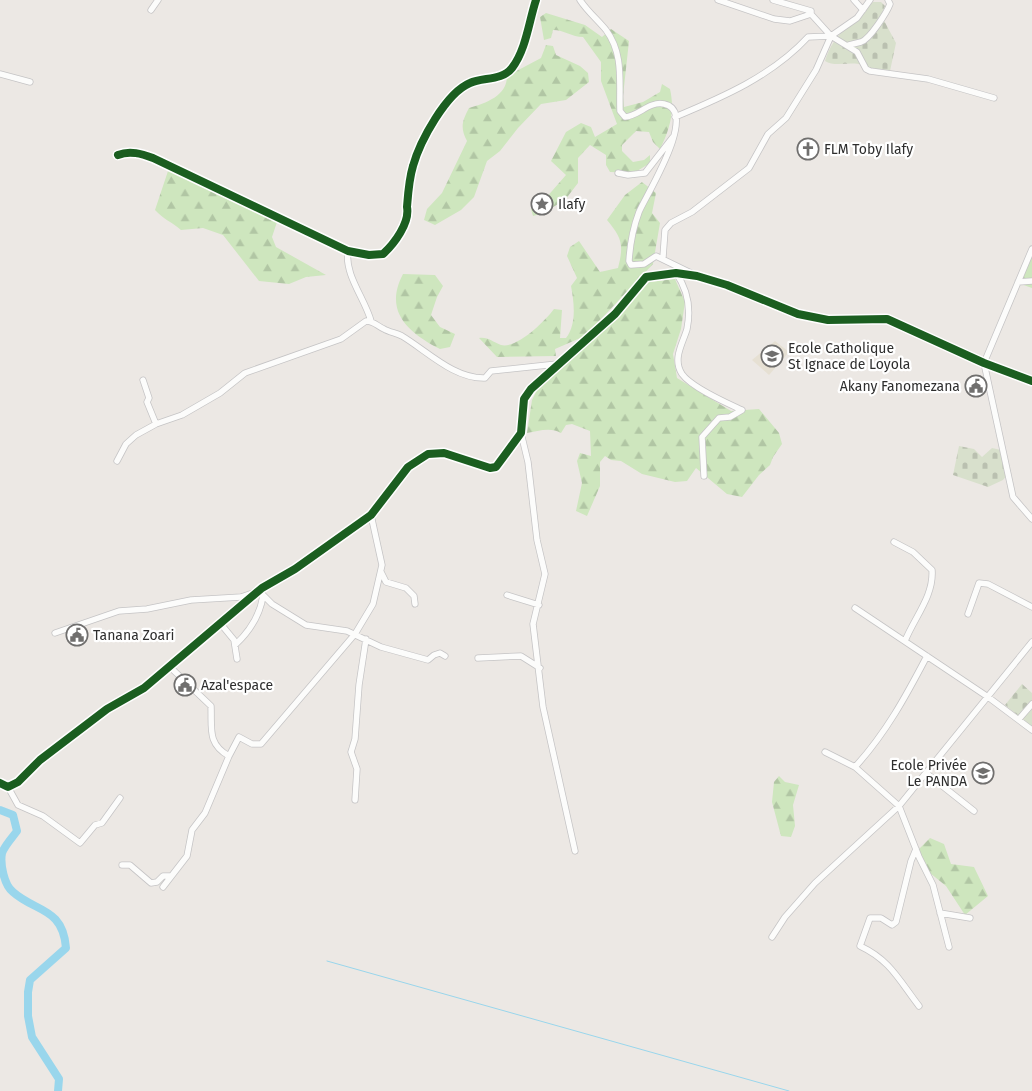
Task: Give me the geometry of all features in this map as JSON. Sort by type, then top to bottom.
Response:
[{"type":"street","points":[[151,10],[158,0]]},
{"type":"street","points":[[118,155],[125,152],[140,154],[164,162],[348,251],[369,255],[382,254],[389,249],[408,214],[407,207],[413,165],[430,129],[454,92],[470,82],[497,78],[511,70],[518,58],[536,0]]},
{"type":"street","points":[[580,0],[606,31],[616,48],[620,68],[620,110],[625,116],[634,116],[643,108],[658,103],[666,104],[672,108],[678,126],[639,213],[629,261],[631,265],[636,266],[656,256],[663,257],[697,276]]},
{"type":"street","points":[[718,0],[774,19],[790,21],[811,14]]},
{"type":"street","points":[[773,0],[811,11],[811,14],[831,36],[849,45],[857,52],[866,68],[870,71],[928,79],[937,84],[994,98]]},
{"type":"street","points":[[854,0],[862,10]]},
{"type":"street","points":[[663,257],[665,230],[671,224],[692,212],[749,168],[768,134],[786,118],[816,70],[831,36],[857,18],[870,0]]},
{"type":"street","points":[[849,45],[862,42],[869,36],[888,10],[890,4],[888,0]]},
{"type":"street","points":[[675,117],[761,77],[796,50],[808,37],[831,36]]},
{"type":"street","points":[[0,74],[30,82]]},
{"type":"street","points":[[618,173],[628,175],[645,173],[676,133]]},
{"type":"street","points":[[1032,248],[984,363],[1013,497],[1032,520]]},
{"type":"street","points":[[348,251],[347,264],[367,306],[371,321]]},
{"type":"street","points":[[676,273],[685,286],[688,302],[687,328],[678,354],[682,373],[697,385],[742,410],[730,417],[719,418],[702,437],[704,476]]},
{"type":"street","points":[[575,851],[544,709],[533,624],[545,574],[537,540],[528,462],[521,433],[524,399],[531,389],[609,320],[646,277],[676,273],[697,276],[727,285],[798,314],[828,320],[887,320],[984,363],[1032,381]]},
{"type":"street","points":[[1018,282],[1032,281]]},
{"type":"street","points":[[117,461],[126,444],[136,435],[156,424],[182,415],[220,393],[245,373],[322,347],[340,339],[366,321],[371,321],[384,330],[401,335],[435,359],[476,378],[485,378],[491,371],[557,364]]},
{"type":"street","points":[[143,380],[149,398],[147,402],[156,424]]},
{"type":"street","points":[[8,787],[18,782],[40,760],[107,709],[144,688],[220,623],[371,515],[408,467],[422,457],[437,452],[444,453],[490,468],[496,466],[521,433]]},
{"type":"street","points":[[163,887],[187,856],[192,830],[205,813],[239,737],[252,744],[261,744],[270,730],[303,697],[308,687],[355,634],[373,604],[382,565],[371,515]]},
{"type":"street","points":[[894,542],[913,552],[932,570],[932,578],[926,600],[904,641]]},
{"type":"street","points":[[381,570],[386,582],[406,588],[414,596],[415,604]]},
{"type":"street","points":[[968,614],[979,583],[988,584],[1032,606]]},
{"type":"street","points":[[55,633],[119,611],[147,609],[191,600],[241,597],[261,593]]},
{"type":"street","points":[[261,593],[272,604],[306,625],[355,634],[381,647],[404,655],[428,660],[434,655],[440,654],[445,656]]},
{"type":"street","points":[[236,645],[249,632],[254,619],[260,612],[261,593]]},
{"type":"street","points":[[507,595],[539,605]]},
{"type":"street","points":[[855,608],[988,697],[1032,730]]},
{"type":"street","points":[[220,623],[231,634],[236,645],[237,659]]},
{"type":"street","points":[[355,800],[357,769],[351,752],[355,739],[359,685],[366,639]]},
{"type":"street","points":[[772,937],[785,917],[815,883],[900,806],[1032,642]]},
{"type":"street","points":[[478,658],[521,656],[540,668]]},
{"type":"street","points":[[855,767],[885,732],[927,656]]},
{"type":"street","points":[[170,666],[212,706],[213,739],[218,750],[229,756]]},
{"type":"street","points":[[1019,719],[1032,704]]},
{"type":"street","points":[[825,752],[855,767],[900,806],[916,850],[933,885],[949,947]]},
{"type":"street","points":[[926,774],[974,811]]},
{"type":"street","points":[[0,783],[8,787],[18,805],[43,816],[80,843],[95,826],[102,822],[120,798]]},
{"type":"street","points":[[916,850],[911,861],[896,922],[892,926],[881,918],[870,918],[860,946],[877,954],[891,966],[918,1006]]},
{"type":"street","points":[[122,864],[130,866],[151,883],[157,882],[163,876],[171,876]]},
{"type":"street","points":[[940,913],[970,918]]},
{"type":"shaded area","name":"Ecole Catholique St Ignace de Loyola","points":[[775,341],[789,352],[769,375],[752,360]]},
{"type":"green space","points":[[873,2],[881,2],[885,6],[881,15],[896,43],[890,71],[870,70],[860,64],[836,64],[825,61],[833,42]]},
{"type":"green space","points":[[546,13],[585,25],[602,37],[611,29],[629,41],[623,96],[624,107],[643,102],[660,92],[662,84],[670,89],[672,112],[669,127],[660,149],[653,142],[649,132],[636,131],[622,145],[622,151],[633,162],[644,160],[650,155],[650,163],[634,173],[610,172],[606,165],[606,155],[590,145],[578,158],[578,183],[565,200],[543,213],[533,216],[531,209],[545,199],[566,175],[551,161],[566,132],[581,123],[591,127],[595,137],[617,124],[601,81],[601,62],[583,37],[553,30],[551,38],[544,40],[540,17]]},
{"type":"green space","points":[[546,45],[553,46],[556,55],[580,66],[588,73],[589,82],[566,100],[541,104],[518,128],[500,151],[487,161],[474,197],[461,210],[435,225],[424,220],[427,209],[442,193],[467,141],[463,132],[463,125],[469,108],[482,104],[499,94],[506,83],[507,76],[541,58]]},
{"type":"green space","points":[[169,168],[245,202],[277,222],[272,237],[276,247],[326,275],[306,277],[289,284],[259,281],[223,235],[203,228],[181,230],[155,210]]},
{"type":"green space","points":[[642,182],[656,193],[652,213],[660,223],[653,264],[585,336],[555,349],[556,356],[497,357],[479,338],[488,339],[501,345],[515,343],[537,327],[554,309],[562,310],[560,338],[566,338],[573,320],[574,306],[571,286],[577,278],[567,256],[570,247],[579,241],[600,272],[618,268],[621,253],[619,237],[607,220],[625,195]]},
{"type":"green space","points":[[1032,251],[1032,288],[1018,283]]},
{"type":"green space","points":[[403,274],[435,275],[443,286],[431,315],[440,327],[455,334],[450,347],[440,349],[429,343],[418,336],[402,320],[396,300]]},
{"type":"green space","points":[[675,279],[685,302],[681,329],[673,354],[677,378],[731,411],[759,409],[779,433],[782,444],[770,465],[759,475],[742,497],[727,494],[696,468],[687,481],[675,482],[642,474],[621,461],[611,460],[605,456],[600,462],[600,486],[587,516],[576,511],[582,483],[577,461],[580,453],[591,456],[590,431],[572,424],[566,425],[561,433],[549,430],[527,433],[532,400],[537,390],[649,282]]},
{"type":"green space","points":[[959,446],[974,449],[982,457],[992,448],[1001,450],[1007,475],[1003,480],[988,487],[953,475]]},
{"type":"green space","points":[[1022,684],[1032,693],[1032,727],[1005,705]]},
{"type":"green space","points":[[779,776],[785,782],[799,785],[793,805],[795,826],[791,837],[781,836],[772,802],[774,782]]},
{"type":"green space","points":[[930,838],[944,844],[951,864],[974,867],[988,896],[965,915],[946,886],[930,873],[918,850]]},
{"type":"waterway","points":[[0,810],[13,815],[17,831],[2,853],[2,868],[7,884],[21,898],[47,912],[54,918],[60,925],[64,935],[66,948],[30,980],[28,992],[28,1016],[32,1037],[59,1079],[58,1091]]},
{"type":"waterway","points":[[327,961],[789,1091]]},
{"type":"cycle path","points":[[118,155],[131,153],[153,158],[348,251],[369,255],[383,254],[392,245],[404,226],[413,166],[421,144],[435,119],[443,107],[461,88],[475,81],[503,75],[512,68],[521,53],[536,0]]},
{"type":"cycle path","points":[[0,783],[8,787],[18,782],[40,760],[107,709],[144,688],[262,588],[295,569],[371,515],[408,467],[428,454],[444,453],[490,468],[496,467],[521,433],[524,399],[531,389],[615,314],[646,277],[676,273],[697,276],[727,285],[798,314],[828,320],[887,319],[984,363],[1032,381]]},
{"type":"place","name":"FLM Toby Ilafy","points":[[808,149]]},
{"type":"place","name":"Ilafy","points":[[542,204]]},
{"type":"place","name":"Ecole Catholique St Ignace de Loyola","points":[[772,356]]},
{"type":"place","name":"Akany Fanomezana","points":[[976,386]]},
{"type":"place","name":"Tanana Zoari","points":[[77,635]]},
{"type":"place","name":"Azal'espace","points":[[185,685]]},
{"type":"place","name":"Ecole Privée Le PANDA","points":[[983,773]]}]
